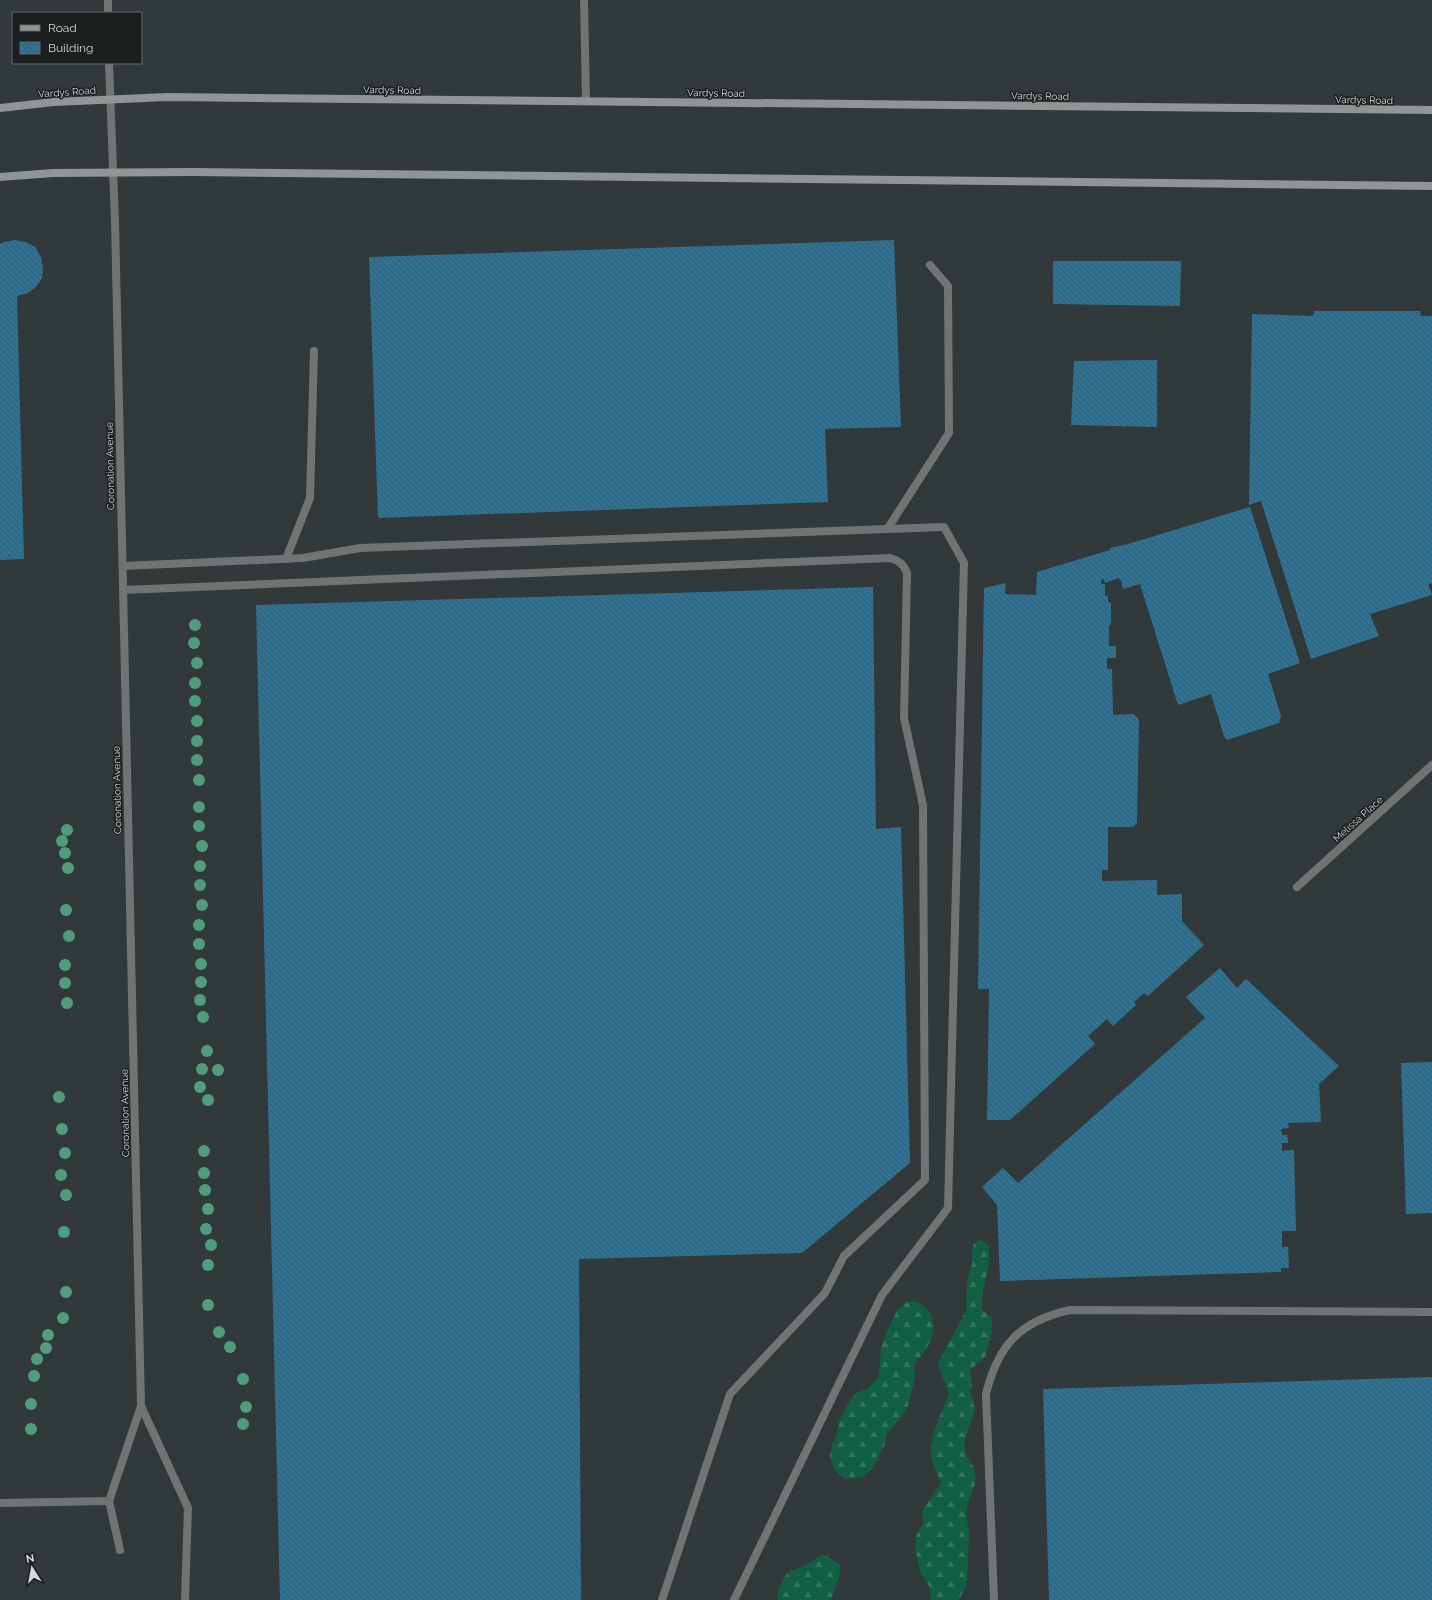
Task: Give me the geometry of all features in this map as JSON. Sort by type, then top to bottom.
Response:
[{"type":"main road","name":"Vardys Road","points":[[0,108],[54,102],[176,97],[1432,110]]},
{"type":"main road","points":[[0,177],[52,173],[194,172],[1432,186]]},
{"type":"street","points":[[108,0],[108,12]]},
{"type":"street","points":[[584,0],[586,102]]},
{"type":"street","name":"Coronation Avenue","points":[[109,64],[123,566],[141,1406]]},
{"type":"street","points":[[888,528],[948,433],[948,286],[930,266]]},
{"type":"street","points":[[286,559],[310,498],[314,351]]},
{"type":"street","points":[[123,566],[303,558],[360,548],[944,527],[964,563],[948,1208],[882,1296],[734,1600]]},
{"type":"street","points":[[123,590],[890,558],[898,560],[904,564],[907,573],[904,718],[923,805],[925,1180],[844,1256],[825,1293],[730,1394],[662,1600]]},
{"type":"street","name":"Melissa Place","points":[[1297,887],[1432,765]]},
{"type":"street","points":[[994,1600],[986,1394],[998,1358],[1010,1342],[1022,1330],[1037,1320],[1070,1310],[1432,1312]]},
{"type":"street","points":[[120,1550],[108,1501],[141,1406]]},
{"type":"street","points":[[141,1406],[188,1508],[185,1600]]},
{"type":"street","points":[[0,1503],[108,1501]]},
{"type":"green space","points":[[981,1240],[989,1246],[989,1264],[982,1297],[982,1310],[992,1318],[992,1333],[985,1357],[970,1370],[972,1385],[970,1391],[975,1409],[964,1443],[966,1455],[974,1468],[976,1480],[966,1510],[969,1535],[967,1584],[959,1600],[931,1600],[929,1586],[921,1574],[915,1549],[916,1536],[923,1524],[922,1511],[941,1483],[932,1460],[931,1452],[933,1435],[949,1394],[938,1363],[967,1309],[966,1297],[968,1277],[972,1264],[974,1243]]},
{"type":"green space","points":[[907,1302],[919,1303],[928,1311],[934,1327],[932,1339],[914,1365],[915,1378],[909,1403],[904,1414],[887,1434],[884,1446],[872,1469],[863,1477],[844,1479],[835,1470],[830,1457],[839,1422],[848,1404],[856,1393],[868,1389],[879,1376],[881,1348],[885,1336],[897,1310]]},
{"type":"green space","points":[[821,1555],[827,1556],[839,1564],[840,1574],[831,1600],[777,1600],[779,1587],[785,1576],[790,1571],[803,1567]]},
{"type":"building","points":[[15,240],[26,242],[35,247],[41,257],[43,267],[42,278],[36,287],[28,293],[17,296],[24,559],[0,560],[0,244]]},
{"type":"building","points":[[894,240],[901,427],[825,429],[828,502],[378,518],[369,257]]},
{"type":"building","points":[[1053,261],[1181,261],[1180,306],[1053,304]]},
{"type":"building","points":[[1314,311],[1420,311],[1421,316],[1432,316],[1432,583],[1428,584],[1432,595],[1370,614],[1379,636],[1311,659],[1261,501],[1249,505],[1252,314],[1313,316]]},
{"type":"building","points":[[1157,360],[1157,427],[1071,425],[1074,361]]},
{"type":"building","points":[[1250,507],[1300,663],[1268,674],[1281,716],[1279,723],[1227,740],[1224,736],[1211,694],[1178,705],[1140,584],[1123,589],[1119,578],[1105,583],[1104,579],[1101,580],[1101,584],[1105,584],[1105,596],[1108,596],[1108,602],[1111,603],[1109,646],[1116,646],[1116,658],[1107,658],[1107,669],[1112,669],[1113,715],[1134,714],[1139,720],[1137,823],[1133,827],[1108,827],[1108,870],[1102,870],[1102,881],[1157,880],[1157,895],[1182,894],[1182,921],[1204,945],[1148,996],[1144,993],[1134,1002],[1136,1005],[1113,1026],[1107,1019],[1088,1036],[1095,1044],[1010,1120],[987,1120],[989,989],[978,989],[984,588],[1006,583],[1005,594],[1036,595],[1037,572],[1110,550],[1110,548],[1128,544]]},
{"type":"building","points":[[873,587],[876,829],[901,827],[910,1163],[802,1253],[579,1259],[581,1600],[280,1600],[256,605]]},
{"type":"building","points":[[1220,968],[1237,988],[1246,979],[1339,1066],[1319,1084],[1321,1122],[1288,1123],[1289,1128],[1281,1129],[1282,1135],[1287,1135],[1288,1143],[1282,1143],[1282,1151],[1294,1150],[1296,1231],[1282,1231],[1282,1247],[1288,1247],[1289,1268],[1281,1268],[1281,1272],[1000,1281],[997,1205],[982,1187],[1003,1168],[1018,1183],[1205,1018],[1186,997]]},
{"type":"building","points":[[1432,1062],[1432,1213],[1406,1214],[1401,1063]]},
{"type":"building","points":[[1432,1377],[1432,1600],[1049,1600],[1043,1389]]}]
